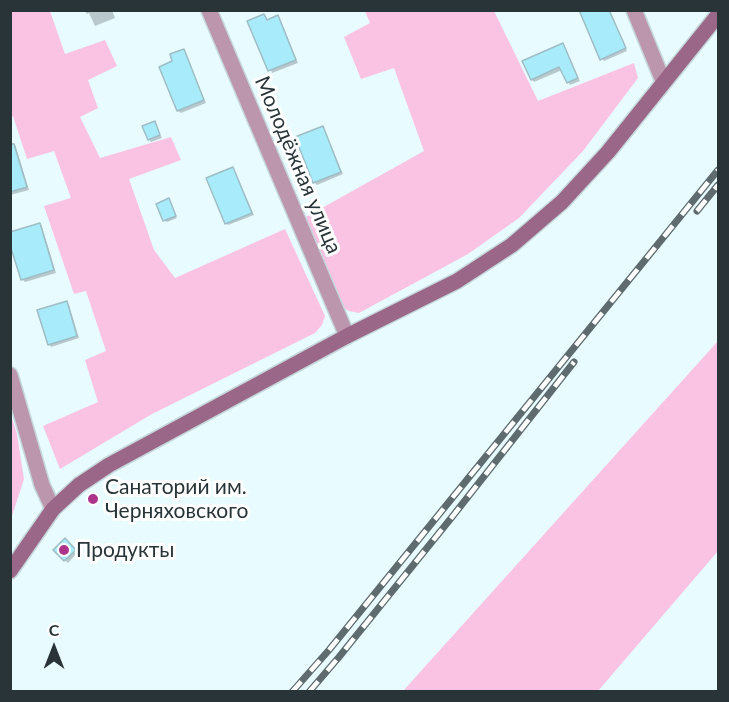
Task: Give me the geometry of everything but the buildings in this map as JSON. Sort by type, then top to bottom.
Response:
[{"type":"main road","points":[[10,571],[53,509],[79,485],[110,465],[347,336],[457,281],[512,244],[562,202],[608,152],[718,15]]},
{"type":"street","name":"Молодёжная улица","points":[[209,10],[347,336]]},
{"type":"street","points":[[634,10],[663,81]]},
{"type":"street","points":[[10,375],[42,484],[53,509]]},
{"type":"shaded area","points":[[11,10],[50,11],[65,54],[105,40],[117,66],[88,80],[98,108],[80,117],[100,158],[171,137],[181,160],[129,179],[154,250],[175,278],[285,229],[325,316],[322,325],[315,333],[152,414],[60,469],[43,426],[98,402],[85,360],[106,351],[86,291],[74,294],[44,206],[71,198],[54,151],[27,159],[13,116],[11,117]]},
{"type":"shaded area","points":[[365,11],[494,11],[538,101],[634,63],[638,78],[583,151],[519,218],[468,254],[359,313],[341,306],[304,218],[424,151],[394,68],[361,79],[344,37],[370,23]]},
{"type":"shaded area","points":[[718,341],[718,551],[598,691],[403,691]]},
{"type":"shaded area","points":[[10,412],[17,434],[24,479],[11,519]]},
{"type":"railway","points":[[292,692],[329,650],[718,170]]},
{"type":"railway","points":[[697,211],[718,185]]},
{"type":"railway","points":[[309,692],[452,517],[574,362]]},
{"type":"place","name":"Санаторий им. Черняховского","points":[[93,499]]},
{"type":"place","name":"Продукты","points":[[64,550]]}]
